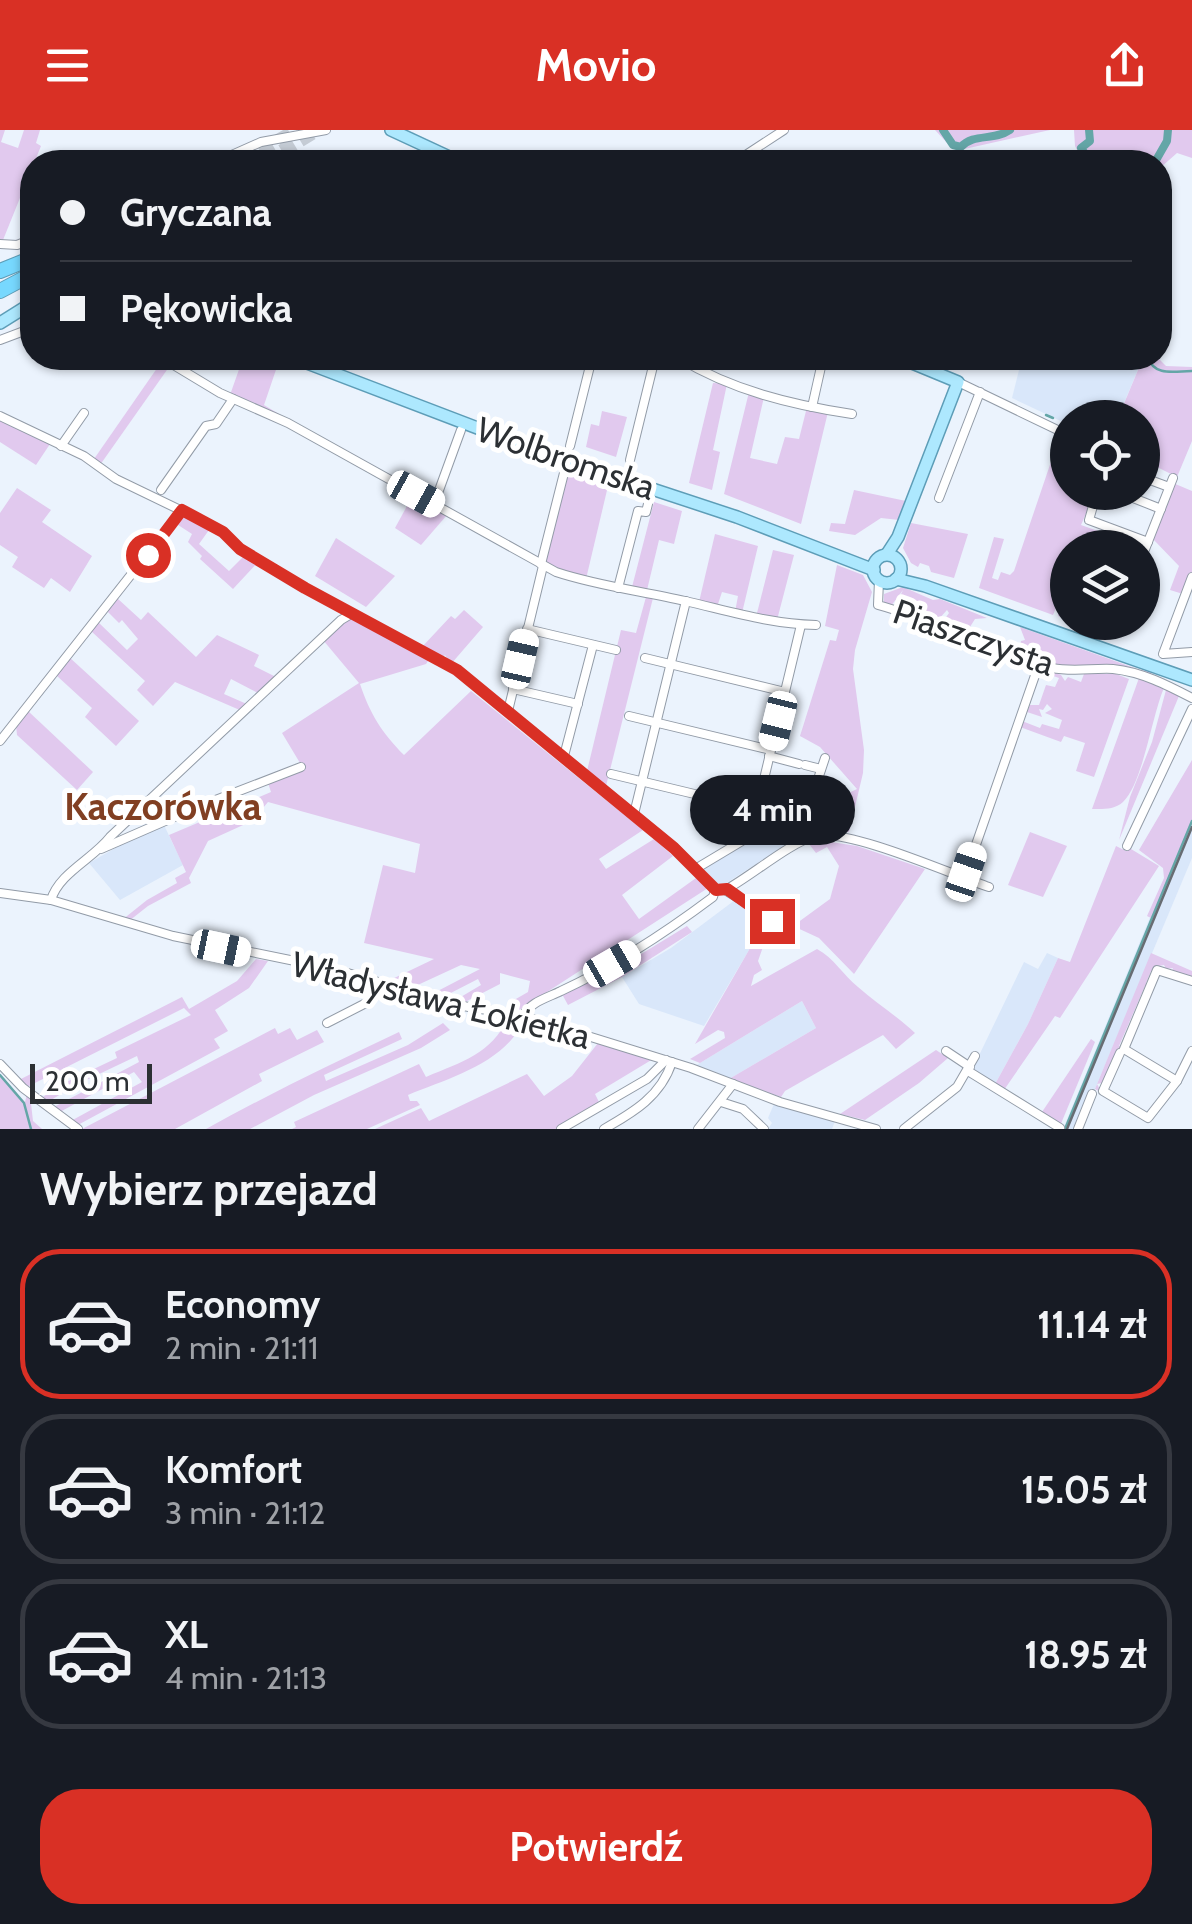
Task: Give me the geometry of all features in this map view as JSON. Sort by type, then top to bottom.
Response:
[{"type":"main road","points":[[391,130],[434,150]]},
{"type":"main road","name":"Wolbromska","points":[[325,370],[543,453],[840,552]]},
{"type":"main road","name":"Wolbromska","points":[[344,370],[539,445],[723,505],[840,552]]},
{"type":"main road","points":[[887,569],[958,382],[929,370]]},
{"type":"main road","points":[[840,552],[915,582],[1192,676]]},
{"type":"street","points":[[237,150],[252,141],[326,130]]},
{"type":"street","points":[[753,150],[784,130]]},
{"type":"street","points":[[183,370],[233,399],[288,423],[542,565],[585,582],[761,620],[816,625]]},
{"type":"street","points":[[570,446],[589,370]]},
{"type":"street","points":[[630,460],[652,370]]},
{"type":"street","points":[[702,370],[729,384],[852,414]]},
{"type":"street","points":[[812,407],[820,370]]},
{"type":"street","points":[[958,382],[1050,425]]},
{"type":"street","points":[[939,498],[980,392]]},
{"type":"street","points":[[161,490],[206,426],[216,424],[233,399]]},
{"type":"street","points":[[61,446],[84,413]]},
{"type":"street","points":[[0,416],[84,456],[116,479],[223,532],[240,549],[457,670],[634,814],[697,868],[716,890]]},
{"type":"street","points":[[434,504],[461,430]]},
{"type":"street","points":[[508,711],[565,469]]},
{"type":"street","points":[[1153,530],[1171,483],[1160,480]]},
{"type":"street","points":[[618,588],[638,511],[646,512],[648,504]]},
{"type":"street","points":[[0,741],[182,510]]},
{"type":"street","points":[[1092,510],[1089,520],[1116,530]]},
{"type":"street","name":"Piaszczysta","points":[[887,569],[878,605],[1040,664],[1066,670],[1115,669],[1139,674],[1191,697]]},
{"type":"street","points":[[1192,577],[1163,654],[1192,652]]},
{"type":"street","points":[[634,814],[686,601]]},
{"type":"street","points":[[102,849],[110,837],[351,614]]},
{"type":"street","points":[[697,868],[745,839],[758,804],[801,625]]},
{"type":"street","points":[[527,629],[616,650]]},
{"type":"street","points":[[564,756],[593,645]]},
{"type":"street","points":[[645,658],[785,692]]},
{"type":"street","points":[[964,879],[1040,664]]},
{"type":"street","points":[[513,690],[578,704]]},
{"type":"street","points":[[1116,840],[1128,846],[1192,709]]},
{"type":"street","points":[[629,716],[821,769]]},
{"type":"street","points":[[611,774],[807,812],[825,758]]},
{"type":"street","points":[[50,900],[58,884],[102,849],[194,808],[301,768]]},
{"type":"street","points":[[716,890],[727,889],[804,841],[821,835],[863,843],[989,888]]},
{"type":"street","points":[[727,889],[783,926]]},
{"type":"street","points":[[522,1016],[535,1003],[641,948],[716,890]]},
{"type":"street","name":"Władysława Łokietka","points":[[0,893],[50,900],[173,936],[334,969],[457,1005],[522,1016],[669,1061],[780,1102],[876,1129]]},
{"type":"street","points":[[1176,1081],[1124,1050],[1146,1009],[1158,969],[1192,980]]},
{"type":"street","points":[[327,1023],[368,1002],[384,984]]},
{"type":"street","points":[[946,1051],[1060,1128]]},
{"type":"street","points":[[1120,1052],[1103,1091],[1148,1118],[1176,1081],[1192,1051]]},
{"type":"street","points":[[904,1129],[956,1087],[974,1056]]},
{"type":"street","points":[[561,1129],[647,1080],[669,1061]]},
{"type":"street","points":[[604,1129],[649,1099],[662,1084],[669,1061]]},
{"type":"street","points":[[0,1064],[22,1087],[78,1129]]},
{"type":"street","points":[[698,1129],[733,1084]]},
{"type":"street","points":[[1078,1129],[1092,1094]]},
{"type":"street","points":[[721,1102],[743,1109],[764,1129]]},
{"type":"shaded area","points":[[0,130],[5,130],[1,142],[18,148],[24,130],[40,130],[36,143],[41,146],[39,150],[20,150],[20,198],[3,240]]},
{"type":"shaded area","points":[[935,130],[1050,130],[960,150]]},
{"type":"shaded area","points":[[1074,130],[1192,130],[1192,158],[1177,153],[1172,157],[1172,150],[1077,150]]},
{"type":"shaded area","points":[[1192,367],[1192,441],[1177,477],[1160,468],[1160,400],[1126,400],[1138,370]]},
{"type":"shaded area","points":[[156,370],[167,370],[100,465],[94,459]]},
{"type":"shaded area","points":[[239,370],[276,370],[264,405],[289,420],[230,395]]},
{"type":"shaded area","points":[[1019,370],[1138,370],[1125,400],[1050,400],[1050,416],[1012,398]]},
{"type":"shaded area","points":[[713,383],[727,384],[713,450],[720,452],[712,490],[689,483]]},
{"type":"shaded area","points":[[749,392],[764,397],[750,458],[777,464],[785,437],[799,439],[807,407],[828,412],[801,524],[724,494]]},
{"type":"shaded area","points":[[602,411],[627,417],[616,457],[586,447],[591,424],[599,426]]},
{"type":"shaded area","points":[[0,418],[50,444],[36,465],[0,442]]},
{"type":"shaded area","points":[[1050,465],[1050,510],[1088,510],[1081,525],[1095,530],[1050,530],[1050,614],[979,588],[994,537],[1004,539],[992,578],[998,580],[1001,572],[1010,575]]},
{"type":"shaded area","points":[[567,473],[608,486],[586,579],[545,563]]},
{"type":"shaded area","points":[[1173,483],[1192,491],[1192,573],[1183,594],[1170,590],[1179,566],[1160,546],[1160,530],[1155,530]]},
{"type":"shaded area","points":[[17,488],[51,510],[42,522],[92,556],[70,592],[51,578],[44,588],[12,567],[18,557],[0,545],[0,513]]},
{"type":"shaded area","points":[[854,490],[906,501],[899,520],[881,518],[855,535],[829,531],[831,523],[845,524]]},
{"type":"shaded area","points":[[413,495],[447,515],[421,545],[395,528]]},
{"type":"shaded area","points":[[654,502],[682,511],[674,544],[659,540],[647,590],[632,587]]},
{"type":"shaded area","points":[[183,514],[221,532],[229,543],[209,530],[199,544],[229,571],[246,554],[258,562],[233,589],[200,559],[202,556],[188,542],[192,534],[175,523]]},
{"type":"shaded area","points":[[911,523],[968,534],[954,578],[931,572],[929,566],[911,563],[903,548]]},
{"type":"shaded area","points":[[715,534],[758,546],[742,613],[735,612],[738,596],[722,592],[717,607],[699,602]]},
{"type":"shaded area","points":[[336,538],[395,576],[366,607],[315,576]]},
{"type":"shaded area","points":[[773,550],[794,555],[777,620],[756,617]]},
{"type":"shaded area","points":[[837,565],[863,575],[872,592],[853,669],[864,750],[863,773],[849,832],[811,830],[786,843],[794,819],[857,789],[820,747],[800,736],[830,640],[836,641],[839,630],[825,626]]},
{"type":"shaded area","points":[[903,587],[987,618],[975,619],[968,630],[959,632],[942,623],[947,610],[937,621],[934,615],[932,619],[895,607],[903,590],[891,606],[884,603],[884,594]]},
{"type":"shaded area","points":[[646,597],[653,598],[606,786],[587,771],[621,630],[636,633]]},
{"type":"shaded area","points":[[117,598],[141,620],[148,612],[196,657],[217,635],[259,655],[254,666],[278,678],[260,694],[231,679],[224,694],[249,705],[242,711],[175,682],[153,706],[137,690],[145,681],[91,631],[98,622],[127,650],[138,639],[122,620],[119,623],[107,611]]},
{"type":"shaded area","points":[[464,610],[483,627],[451,664],[445,655],[442,658],[422,647],[451,616],[455,619]]},
{"type":"shaded area","points":[[352,618],[430,658],[426,664],[360,684],[378,722],[404,755],[471,691],[643,830],[599,859],[606,869],[654,839],[673,856],[622,895],[639,919],[696,878],[708,888],[516,1012],[508,1010],[507,1004],[528,992],[530,981],[500,973],[500,984],[463,1003],[454,1001],[481,985],[478,979],[441,998],[430,995],[480,969],[461,965],[409,989],[388,981],[434,959],[364,943],[383,865],[415,873],[420,844],[268,802],[252,821],[208,841],[189,878],[191,883],[129,921],[122,920],[177,883],[175,878],[186,872],[169,835],[271,792],[268,783],[303,768],[282,733],[359,683],[323,640],[342,621]]},
{"type":"shaded area","points":[[1020,627],[1152,672],[1150,676],[1039,661],[1019,652],[1021,641],[1025,640]]},
{"type":"shaded area","points":[[69,657],[139,721],[116,746],[85,717],[92,708],[56,675]]},
{"type":"shaded area","points":[[1041,668],[1061,675],[1065,681],[1068,677],[1081,682],[1084,674],[1116,674],[1129,679],[1094,777],[1076,771],[1085,743],[1064,736],[1061,742],[1020,727],[1022,721],[1040,728],[1042,724],[1059,729],[1062,720],[1045,713],[1052,709],[1047,704],[1039,709],[1042,717],[1027,712],[1030,705],[1039,705],[1046,685],[1055,687],[1059,678],[1039,671]]},
{"type":"shaded area","points":[[1139,678],[1164,688],[1142,765],[1120,805],[1092,809]]},
{"type":"shaded area","points":[[1166,690],[1179,696],[1119,840],[1130,797],[1152,742]]},
{"type":"shaded area","points":[[28,711],[93,772],[77,790],[17,735],[16,725]]},
{"type":"shaded area","points":[[1192,760],[1192,824],[1153,919],[1147,916],[1164,878],[1163,868],[1139,850]]},
{"type":"shaded area","points":[[1192,815],[1192,858],[1095,1089],[1074,1129],[1063,1129]]},
{"type":"shaded area","points":[[792,820],[786,845],[720,887],[702,868]]},
{"type":"shaded area","points":[[163,823],[183,865],[120,900],[89,863],[126,842],[125,838]]},
{"type":"shaded area","points":[[1030,832],[1067,846],[1043,897],[1008,885]]},
{"type":"shaded area","points":[[818,840],[857,846],[925,869],[854,974],[819,938],[793,926],[830,899],[839,866],[827,847],[816,853],[809,844]]},
{"type":"shaded area","points":[[1116,846],[1131,849],[1159,866],[1060,1018],[1055,1016],[1004,1090],[994,1086],[1058,958],[1070,962]]},
{"type":"shaded area","points":[[735,900],[759,917],[749,950],[704,1026],[639,1004],[622,977],[671,948]]},
{"type":"shaded area","points":[[759,917],[771,924],[758,961],[762,970],[754,975],[751,986],[817,949],[915,1033],[896,1049],[883,1035],[785,1091],[781,1097],[729,1079],[816,1028],[802,1001],[700,1063],[690,1059],[725,1038],[724,1032],[718,1030],[695,1044],[749,950]]},
{"type":"shaded area","points":[[687,926],[692,932],[622,977],[568,1005],[562,994],[597,976],[602,978]]},
{"type":"shaded area","points":[[1047,953],[1058,958],[995,1084],[972,1070],[1024,962],[1038,969]]},
{"type":"shaded area","points":[[1151,953],[1192,971],[1192,979],[1164,965],[1153,967],[1155,970],[1151,971],[1148,986],[1119,1046],[1122,1048],[1102,1083],[1097,1084]]},
{"type":"shaded area","points":[[256,959],[268,961],[249,988],[215,1010],[228,1031],[214,1039],[220,1048],[76,1126],[69,1122],[142,1082],[134,1072],[58,1113],[52,1108],[139,1062],[137,1056],[46,1103],[40,1099],[117,1058],[115,1052],[191,1015],[184,1008],[25,1088],[17,1081],[182,997],[189,1009],[237,981]]},
{"type":"shaded area","points":[[802,1001],[816,1028],[729,1079],[695,1066]]},
{"type":"shaded area","points":[[509,1017],[524,1021],[503,1048],[474,1068],[408,1095],[410,1101],[420,1105],[367,1129],[292,1129],[296,1127],[294,1122],[419,1064],[426,1077],[464,1061],[493,1040]]},
{"type":"shaded area","points":[[443,1023],[450,1030],[421,1048],[314,1095],[250,1129],[206,1129],[399,1032],[402,1039],[324,1075],[326,1081],[408,1045]]},
{"type":"shaded area","points":[[275,1028],[278,1034],[290,1028],[297,1040],[317,1030],[324,1042],[259,1074],[262,1081],[175,1129],[82,1129]]},
{"type":"shaded area","points":[[1091,1039],[1095,1042],[1060,1126],[1042,1112]]},
{"type":"shaded area","points":[[598,1043],[653,1059],[595,1094],[600,1104],[556,1129],[375,1129],[421,1108],[429,1121],[527,1074],[544,1096],[572,1076]]},
{"type":"shaded area","points":[[936,1050],[948,1058],[865,1120],[840,1114]]},
{"type":"shaded area","points":[[0,1074],[25,1102],[27,1094],[30,1095],[33,1121],[42,1129],[0,1129]]},
{"type":"shaded area","points":[[774,1104],[835,1121],[832,1129],[768,1129]]},
{"type":"waterway","points":[[943,130],[953,145],[961,147],[971,140],[1010,130]]},
{"type":"waterway","points":[[1082,150],[1090,141],[1089,130]]},
{"type":"waterway","points":[[1162,150],[1168,130]]},
{"type":"waterway","points":[[1161,370],[1192,371]]},
{"type":"waterway","points":[[1046,415],[1050,417]]},
{"type":"waterway","points":[[1065,1129],[1192,821]]},
{"type":"waterway","points":[[0,1075],[24,1103],[31,1129]]},
{"type":"tunnel","points":[[263,150],[297,130]]},
{"type":"tunnel","points":[[284,150],[317,130]]},
{"type":"railway","points":[[1067,1129],[1192,827]]},
{"type":"district","name":"Kaczorówka","points":[[163,806]]},
{"type":"route","points":[[148,555],[182,510],[223,532],[240,549],[305,588],[457,670],[674,848],[716,890],[727,889],[772,921]]}]
